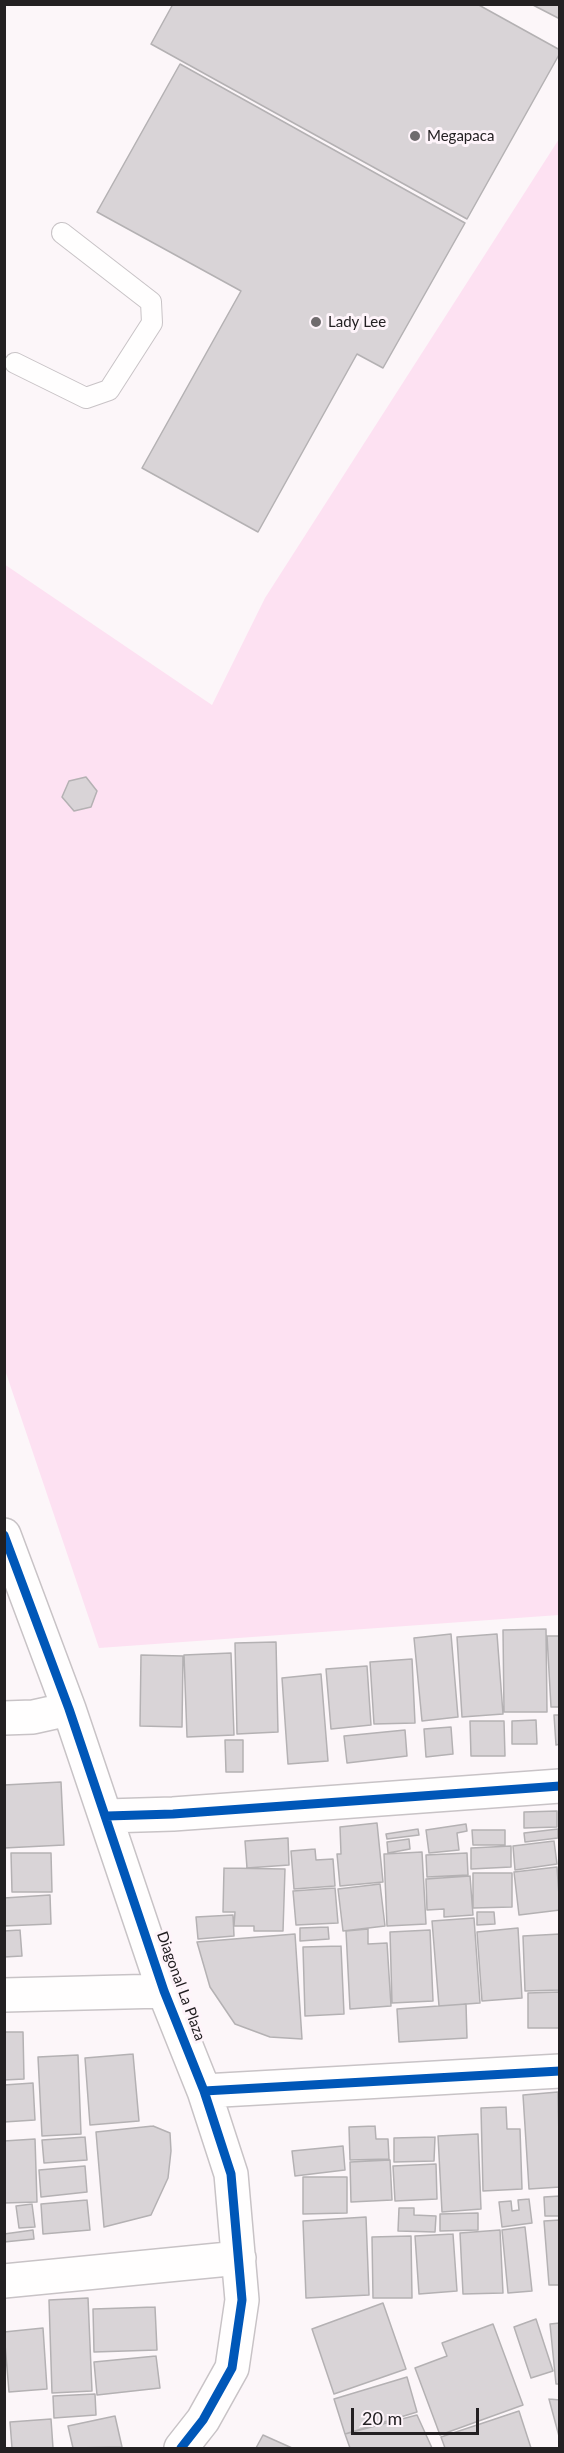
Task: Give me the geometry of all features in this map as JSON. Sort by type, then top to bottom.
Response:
[{"type":"street","name":"Diagonal La Plaza","points":[[4,1535],[69,1709],[107,1816],[164,1991],[204,2091],[231,2174],[242,2300],[232,2368],[203,2420],[181,2448]]},
{"type":"street","points":[[4,1718],[33,1717],[69,1709]]},
{"type":"street","points":[[107,1816],[173,1814],[560,1786]]},
{"type":"street","points":[[4,1995],[164,1991]]},
{"type":"street","points":[[204,2091],[560,2071]]},
{"type":"street","points":[[4,2281],[238,2258]]},
{"type":"lane","points":[[15,363],[86,398],[109,390],[152,323],[152,302],[62,233]]},
{"type":"shaded area","points":[[559,139],[559,1615],[99,1648],[5,1370],[4,564],[212,705],[265,598]]},
{"type":"building","name":"Megapaca","points":[[173,4],[477,4],[560,50],[560,53],[467,219],[151,44]]},
{"type":"building","points":[[531,4],[560,4],[560,19]]},
{"type":"building","name":"Lady Lee","points":[[180,64],[465,223],[383,368],[357,354],[258,532],[142,468],[241,291],[97,212]]},
{"type":"building","points":[[86,777],[97,791],[91,807],[74,811],[62,797],[69,781]]},
{"type":"building","points":[[546,1629],[547,1712],[504,1712],[503,1630]]},
{"type":"building","points":[[451,1634],[458,1717],[422,1721],[414,1638]]},
{"type":"building","points":[[497,1634],[503,1714],[462,1717],[457,1637]]},
{"type":"building","points":[[547,1636],[560,1636],[560,1707],[551,1707]]},
{"type":"building","points":[[276,1642],[278,1732],[237,1734],[235,1643]]},
{"type":"building","points":[[231,1653],[234,1735],[187,1737],[184,1655]]},
{"type":"building","points":[[141,1655],[183,1656],[182,1727],[140,1726]]},
{"type":"building","points":[[412,1659],[415,1723],[374,1724],[370,1662]]},
{"type":"building","points":[[367,1666],[371,1725],[331,1729],[326,1669]]},
{"type":"building","points":[[321,1674],[328,1761],[288,1764],[282,1678]]},
{"type":"building","points":[[554,1715],[560,1715],[560,1744],[556,1745]]},
{"type":"building","points":[[536,1720],[537,1744],[512,1744],[512,1721]]},
{"type":"building","points":[[470,1721],[504,1721],[505,1756],[471,1756]]},
{"type":"building","points":[[451,1727],[453,1754],[426,1757],[424,1729]]},
{"type":"building","points":[[405,1730],[407,1756],[347,1763],[344,1736]]},
{"type":"building","points":[[225,1740],[243,1740],[243,1772],[226,1772]]},
{"type":"building","points":[[61,1782],[64,1845],[4,1848],[4,1785]]},
{"type":"building","points":[[557,1811],[557,1827],[524,1828],[524,1812]]},
{"type":"building","points":[[377,1823],[383,1882],[340,1886],[337,1854],[341,1854],[340,1827]]},
{"type":"building","points":[[466,1824],[467,1831],[457,1833],[459,1850],[429,1853],[426,1830]]},
{"type":"building","points":[[418,1829],[419,1835],[387,1839],[386,1834]]},
{"type":"building","points":[[558,1829],[558,1838],[525,1842],[524,1833]]},
{"type":"building","points":[[472,1830],[505,1830],[505,1845],[473,1845]]},
{"type":"building","points":[[288,1838],[289,1865],[247,1868],[245,1841]]},
{"type":"building","points":[[409,1839],[410,1849],[388,1853],[387,1842]]},
{"type":"building","points":[[554,1841],[557,1864],[515,1870],[513,1846]]},
{"type":"building","points":[[511,1846],[511,1867],[471,1869],[471,1848]]},
{"type":"building","points":[[315,1849],[316,1860],[333,1859],[335,1886],[294,1889],[291,1851]]},
{"type":"building","points":[[422,1852],[426,1924],[387,1926],[384,1854]]},
{"type":"building","points":[[11,1853],[51,1853],[52,1892],[12,1892]]},
{"type":"building","points":[[467,1853],[468,1875],[427,1877],[426,1855]]},
{"type":"building","points":[[557,1867],[560,1910],[519,1915],[514,1872]]},
{"type":"building","points":[[224,1868],[285,1869],[283,1931],[254,1931],[254,1926],[234,1926],[235,1912],[223,1912]]},
{"type":"building","points":[[473,1873],[512,1873],[512,1907],[473,1908]]},
{"type":"building","points":[[470,1876],[473,1915],[444,1917],[444,1909],[427,1910],[426,1879]]},
{"type":"building","points":[[380,1884],[385,1926],[343,1931],[338,1889]]},
{"type":"building","points":[[335,1888],[338,1923],[296,1925],[293,1891]]},
{"type":"building","points":[[50,1895],[51,1924],[4,1926],[4,1898]]},
{"type":"building","points":[[477,1912],[494,1912],[495,1924],[477,1925]]},
{"type":"building","points":[[233,1915],[234,1936],[198,1939],[196,1917]]},
{"type":"building","points":[[474,1918],[480,2003],[439,2006],[432,1921]]},
{"type":"building","points":[[328,1927],[329,1939],[300,1941],[300,1928]]},
{"type":"building","points":[[518,1928],[522,1998],[482,2001],[477,1932]]},
{"type":"building","points":[[368,1929],[368,1944],[387,1943],[391,2006],[350,2009],[346,1931]]},
{"type":"building","points":[[20,1930],[22,1956],[4,1957],[4,1931]]},
{"type":"building","points":[[430,1930],[433,2001],[392,2003],[390,1932]]},
{"type":"building","points":[[295,1934],[302,2039],[270,2037],[235,2024],[210,1987],[197,1942]]},
{"type":"building","points":[[560,1934],[560,1990],[525,1991],[523,1936]]},
{"type":"building","points":[[341,1946],[344,2014],[305,2016],[303,1947]]},
{"type":"building","points":[[560,1992],[560,2028],[528,2028],[528,1993]]},
{"type":"building","points":[[466,2004],[467,2038],[399,2042],[397,2009]]},
{"type":"building","points":[[4,2032],[23,2032],[24,2079],[4,2080]]},
{"type":"building","points":[[133,2054],[139,2121],[90,2125],[85,2058]]},
{"type":"building","points":[[78,2055],[81,2134],[42,2136],[38,2057]]},
{"type":"building","points":[[33,2083],[35,2120],[4,2122],[4,2085]]},
{"type":"building","points":[[558,2092],[560,2187],[529,2189],[523,2095]]},
{"type":"building","points":[[506,2107],[507,2129],[520,2129],[522,2189],[483,2191],[481,2108]]},
{"type":"building","points":[[153,2126],[170,2133],[171,2151],[168,2178],[151,2215],[104,2227],[96,2132]]},
{"type":"building","points":[[375,2126],[376,2139],[388,2139],[389,2159],[350,2160],[349,2127]]},
{"type":"building","points":[[478,2134],[481,2209],[442,2212],[438,2136]]},
{"type":"building","points":[[85,2137],[87,2160],[44,2163],[42,2140]]},
{"type":"building","points":[[435,2137],[434,2161],[394,2162],[394,2138]]},
{"type":"building","points":[[35,2139],[37,2202],[4,2203],[4,2141]]},
{"type":"building","points":[[343,2146],[345,2170],[295,2176],[292,2151]]},
{"type":"building","points":[[390,2160],[392,2200],[351,2202],[350,2162]]},
{"type":"building","points":[[436,2164],[437,2199],[395,2201],[393,2166]]},
{"type":"building","points":[[85,2166],[87,2192],[41,2197],[39,2170]]},
{"type":"building","points":[[303,2177],[347,2177],[347,2213],[303,2214]]},
{"type":"building","points":[[560,2196],[560,2216],[545,2216],[544,2197]]},
{"type":"building","points":[[529,2199],[532,2223],[502,2227],[499,2202],[511,2201],[512,2211],[519,2210],[518,2200]]},
{"type":"building","points":[[87,2200],[90,2230],[43,2234],[41,2204]]},
{"type":"building","points":[[32,2204],[35,2227],[19,2228],[16,2206]]},
{"type":"building","points":[[399,2208],[414,2208],[414,2215],[436,2216],[435,2232],[398,2231]]},
{"type":"building","points":[[478,2213],[478,2230],[440,2231],[440,2214]]},
{"type":"building","points":[[366,2217],[369,2295],[306,2298],[303,2221]]},
{"type":"building","points":[[560,2220],[560,2285],[549,2285],[544,2221]]},
{"type":"building","points":[[525,2227],[532,2291],[508,2293],[502,2230]]},
{"type":"building","points":[[33,2230],[34,2239],[4,2242],[4,2234]]},
{"type":"building","points":[[500,2230],[503,2293],[463,2294],[460,2233]]},
{"type":"building","points":[[453,2234],[457,2291],[419,2294],[415,2236]]},
{"type":"building","points":[[411,2236],[412,2298],[373,2298],[372,2237]]},
{"type":"building","points":[[88,2298],[92,2391],[52,2393],[49,2300]]},
{"type":"building","points":[[383,2303],[406,2369],[334,2394],[312,2329]]},
{"type":"building","points":[[155,2307],[157,2350],[94,2352],[93,2309]]},
{"type":"building","points":[[536,2319],[553,2371],[531,2378],[514,2327]]},
{"type":"building","points":[[560,2323],[560,2384],[556,2384],[550,2324]]},
{"type":"building","points":[[493,2324],[523,2405],[440,2435],[415,2368],[447,2356],[442,2343]]},
{"type":"building","points":[[43,2328],[47,2389],[9,2392],[4,2332]]},
{"type":"building","points":[[156,2356],[160,2388],[97,2395],[94,2362]]},
{"type":"building","points":[[407,2377],[417,2412],[345,2434],[334,2399]]},
{"type":"building","points":[[95,2394],[96,2415],[54,2418],[53,2396]]},
{"type":"building","points":[[549,2399],[560,2400],[560,2440]]},
{"type":"building","points":[[519,2411],[531,2448],[445,2448],[441,2437]]},
{"type":"building","points":[[417,2415],[432,2448],[350,2448],[345,2434]]},
{"type":"building","points":[[115,2416],[122,2447],[73,2448],[68,2426]]},
{"type":"building","points":[[51,2419],[53,2448],[12,2448],[10,2422]]},
{"type":"building","points":[[263,2435],[292,2448],[256,2448]]},
{"type":"cycle path","points":[[4,1535],[69,1709],[164,1991],[204,2091],[231,2174],[242,2300],[232,2368],[203,2420],[181,2448]]},
{"type":"cycle path","points":[[107,1816],[173,1814],[560,1786]]},
{"type":"cycle path","points":[[204,2091],[560,2071]]},
{"type":"place","name":"Megapaca","points":[[415,136]]},
{"type":"place","name":"Lady Lee","points":[[316,322]]}]
